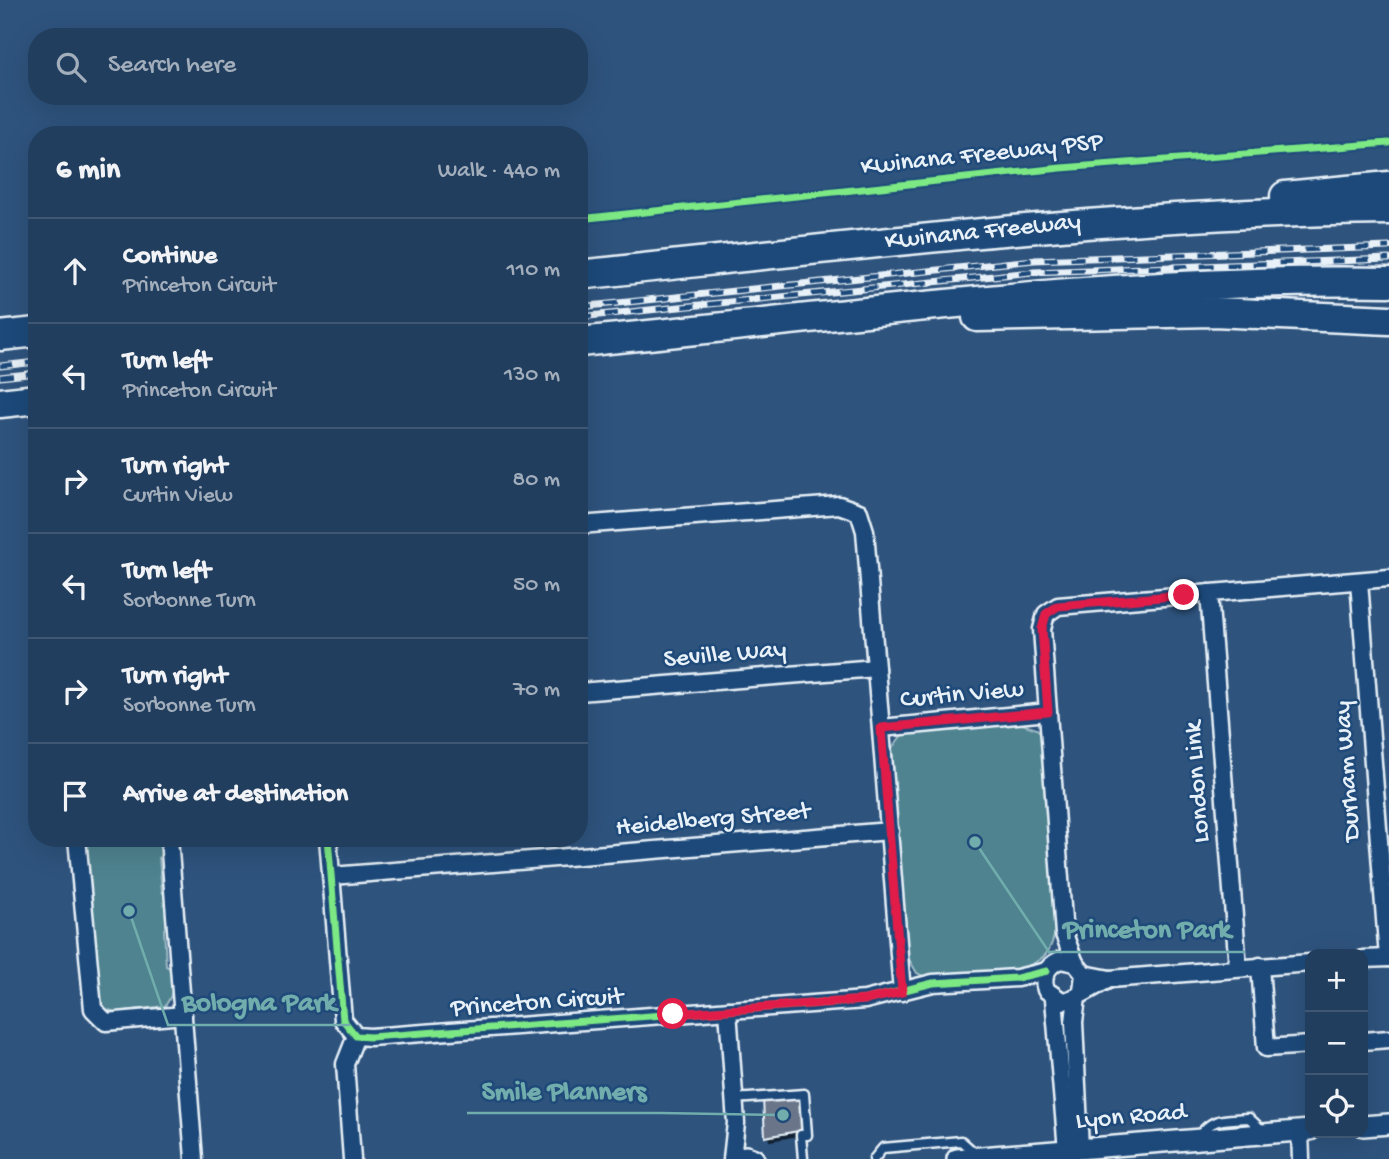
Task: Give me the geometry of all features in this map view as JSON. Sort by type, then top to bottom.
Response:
[{"type":"highway","points":[[1063,224],[1389,186]]},
{"type":"highway","name":"Kwinana Freeway","points":[[588,274],[1063,224],[1308,211],[1389,210]]},
{"type":"highway","points":[[588,341],[1034,294],[1277,280],[1389,282]]},
{"type":"highway","points":[[789,322],[1214,312],[1389,320]]},
{"type":"highway","points":[[0,336],[28,333]]},
{"type":"highway","points":[[0,403],[28,400]]},
{"type":"street","points":[[588,525],[839,505],[859,512],[865,531],[902,992]]},
{"type":"street","points":[[1074,1149],[1074,1022],[1080,994],[1080,969],[1064,934],[1042,629],[1046,614],[1058,606],[1389,578]]},
{"type":"street","name":"Durham Way","points":[[1359,581],[1381,762],[1388,958]]},
{"type":"street","name":"London Link","points":[[1209,593],[1238,968]]},
{"type":"street","name":"Seville Way","points":[[588,691],[876,668]]},
{"type":"street","name":"Curtin View","points":[[881,728],[1048,712]]},
{"type":"street","name":"Heidelberg Street","points":[[332,877],[890,831]]},
{"type":"street","points":[[78,847],[93,1009],[106,1022],[183,1015]]},
{"type":"street","points":[[170,847],[194,1159]]},
{"type":"street","points":[[329,847],[343,1020],[356,1035],[345,1064],[352,1159]]},
{"type":"street","points":[[1064,934],[1044,980],[1050,995],[1074,1149]]},
{"type":"street","points":[[1368,960],[1388,958]]},
{"type":"street","points":[[1050,995],[1066,1001],[1110,979],[1305,963]]},
{"type":"street","points":[[1052,966],[1080,969],[1110,979]]},
{"type":"street","name":"Princeton Circuit","points":[[356,1035],[370,1037],[865,1000],[933,983],[1017,978],[1052,966]]},
{"type":"street","points":[[1260,966],[1266,1048],[1305,1045]]},
{"type":"street","name":"Princeton Circuit","points":[[1017,978],[1050,995]]},
{"type":"street","points":[[728,1010],[736,1123],[734,1159],[754,1159],[736,1123]]},
{"type":"street","points":[[1368,1041],[1389,1039]]},
{"type":"street","points":[[1368,1126],[1389,1124]]},
{"type":"street","points":[[1301,1159],[1305,1131]]},
{"type":"street","name":"Lyon Road","points":[[957,1159],[1305,1131]]},
{"type":"lane","points":[[734,1099],[804,1094],[807,1135],[802,1135],[803,1159]]},
{"type":"lane","points":[[874,1159],[883,1148],[961,1142],[979,1157]]},
{"type":"green space","points":[[1019,723],[1037,729],[1042,734],[1056,928],[1050,948],[1036,962],[1007,972],[927,978],[917,973],[907,956],[892,748],[902,735],[911,732]]},
{"type":"green space","points":[[85,847],[163,847],[159,857],[162,892],[168,896],[169,925],[164,929],[166,966],[172,969],[172,993],[165,1006],[116,1012],[105,1009],[99,998]]},
{"type":"building","points":[[802,1097],[804,1130],[765,1137],[763,1099]]},
{"type":"railway","points":[[588,306],[1034,260],[1389,247]]},
{"type":"railway","points":[[588,316],[1033,272],[1389,259]]},
{"type":"railway","points":[[0,366],[28,363]]},
{"type":"railway","points":[[0,377],[28,374]]},
{"type":"cycle path","name":"Kwinana Freeway PSP","points":[[588,218],[1061,168],[1389,143]]},
{"type":"cycle path","points":[[329,847],[343,1020],[356,1036],[865,1000],[933,983],[1017,978],[1047,971]]},
{"type":"place","name":"Princeton Park","points":[[975,842]]},
{"type":"place","name":"Bologna Park","points":[[129,911]]},
{"type":"place","name":"Smile Planners","points":[[783,1115]]},
{"type":"route","points":[[673,1014],[865,1000],[902,992],[881,728],[1048,712],[1042,629],[1046,614],[1058,606],[1184,595]]}]
